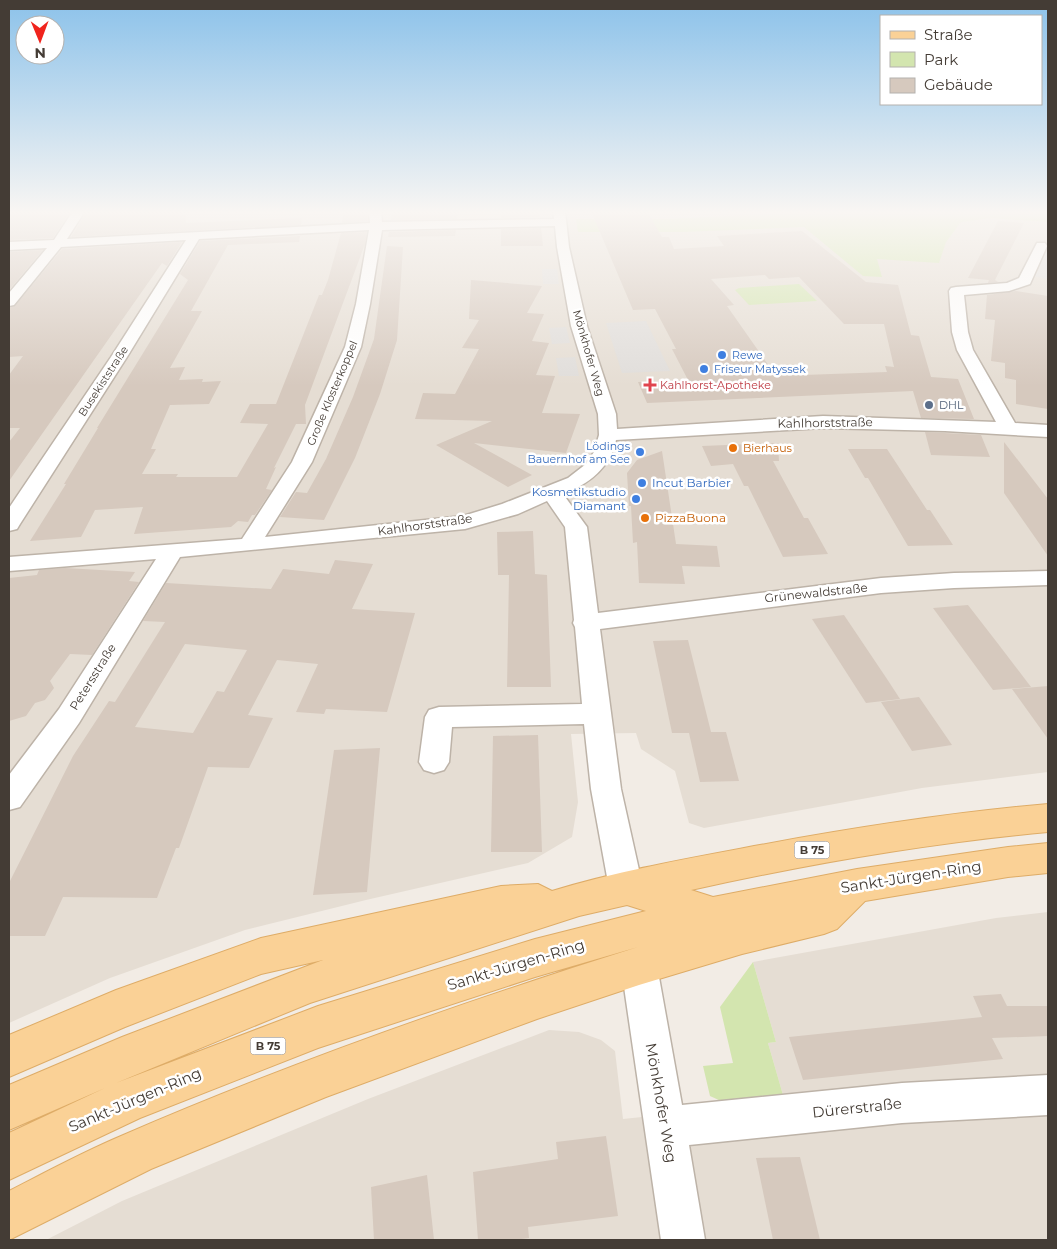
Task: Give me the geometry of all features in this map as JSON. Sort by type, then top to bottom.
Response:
[{"type":"main road","name":"B 75","points":[[9,1108],[122,1058],[309,984],[579,899],[706,870],[825,848],[980,824],[1048,818]]},
{"type":"main road","name":"Sankt-Jürgen-Ring","points":[[9,1157],[128,1100],[309,1031],[535,958],[712,913],[857,885],[1008,862],[1048,858]]},
{"type":"main road","points":[[9,1216],[135,1153],[326,1075],[537,999],[639,966],[742,936],[824,917],[857,885]]},
{"type":"main road","points":[[626,888],[712,913]]},
{"type":"main road","points":[[9,1056],[116,1010],[262,956],[501,903],[579,899]]},
{"type":"street","points":[[9,302],[36,269]]},
{"type":"street","name":"Busekiststraße","points":[[9,524],[175,269]]},
{"type":"street","name":"Große Klosterkoppel","points":[[249,545],[302,462],[353,347],[363,304],[368,269]]},
{"type":"street","name":"Mönkhofer Weg","points":[[569,269],[573,296],[588,356],[606,414],[608,435]]},
{"type":"street","points":[[1008,428],[965,350],[960,332],[956,291],[1010,287],[1025,281],[1030,269]]},
{"type":"street","name":"Kahlhorststraße","points":[[9,564],[249,545],[465,522],[510,509],[575,482],[593,468],[604,452],[608,435],[822,422],[1048,431]]},
{"type":"street","points":[[552,493],[576,527],[606,789],[626,888]]},
{"type":"street","name":"Petersstraße","points":[[9,798],[69,716],[172,552]]},
{"type":"street","name":"Grünewaldstraße","points":[[586,623],[762,598],[851,588],[926,582],[1048,578]]},
{"type":"street","points":[[434,762],[439,716],[598,714]]},
{"type":"street","name":"Mönkhofer Weg","points":[[639,966],[683,1240]]},
{"type":"street","name":"Dürerstraße","points":[[666,1127],[902,1103],[1048,1095]]},
{"type":"shaded area","points":[[9,269],[1048,269],[1048,772],[922,788],[704,828],[689,823],[675,771],[641,749],[636,733],[571,734],[578,802],[572,837],[528,863],[245,930],[110,978],[9,1023]]},
{"type":"shaded area","points":[[542,269],[557,269],[559,284],[543,284]]},
{"type":"shaded area","points":[[1035,269],[1048,269],[1046,279],[1032,276]]},
{"type":"shaded area","points":[[646,321],[670,371],[622,373],[606,323]]},
{"type":"shaded area","points":[[566,327],[570,343],[552,344],[549,328]]},
{"type":"shaded area","points":[[575,357],[579,376],[559,376],[556,358]]},
{"type":"shaded area","points":[[1048,912],[1048,1240],[46,1240],[122,1201],[368,1099],[549,1030],[579,1032],[601,1040],[615,1051],[623,1119],[785,1102],[768,1043],[776,1042],[753,962],[996,918]]},
{"type":"green space","points":[[855,269],[880,269],[882,277],[863,276]]},
{"type":"green space","points":[[799,284],[817,301],[749,305],[735,290],[739,288]]},
{"type":"green space","points":[[753,962],[776,1042],[768,1043],[785,1102],[734,1107],[710,1096],[703,1066],[733,1063],[720,1007]]},
{"type":"building","points":[[9,269],[27,269],[9,290]]},
{"type":"building","points":[[45,269],[158,269],[9,481],[9,442],[20,428],[9,428],[9,375],[23,356],[9,357],[9,308],[15,306]]},
{"type":"building","points":[[183,269],[214,269],[191,311],[202,311],[170,368],[185,367],[179,380],[203,379],[202,382],[221,381],[209,404],[170,405],[151,449],[156,449],[142,474],[178,474],[176,477],[237,477],[268,424],[240,423],[250,404],[276,404],[319,295],[322,295],[331,269],[356,269],[305,405],[306,424],[296,424],[274,468],[276,467],[266,489],[272,490],[248,522],[238,521],[231,527],[134,534],[143,507],[95,510],[81,537],[30,541],[188,280],[180,274]]},
{"type":"building","points":[[384,269],[402,269],[397,340],[380,394],[355,458],[324,520],[280,517],[296,492],[307,493],[326,459],[353,397],[374,339]]},
{"type":"building","points":[[616,269],[850,269],[866,282],[898,285],[911,335],[919,336],[931,377],[958,379],[974,419],[921,418],[913,391],[647,403],[638,382],[688,380],[672,349],[676,349],[655,309],[633,310]],"holes":[[[765,275],[769,279],[799,277],[844,324],[884,324],[894,367],[885,366],[887,372],[776,376],[727,306],[734,305],[711,279]]]},
{"type":"building","points":[[973,269],[1000,269],[995,280],[998,282],[988,283],[989,280],[968,278]]},
{"type":"building","points":[[471,280],[542,286],[527,313],[544,314],[532,341],[549,343],[536,375],[555,376],[542,413],[580,414],[566,453],[474,443],[532,475],[508,487],[436,445],[492,421],[415,419],[423,393],[455,394],[479,349],[462,348],[479,320],[469,319]]},
{"type":"building","points":[[1016,291],[1048,296],[1048,409],[1016,404],[1016,380],[1005,378],[1005,363],[991,361],[995,320],[985,319],[987,295]]},
{"type":"building","points":[[925,432],[981,435],[990,457],[931,455]]},
{"type":"building","points":[[1004,442],[1048,499],[1048,556],[1004,493]]},
{"type":"building","points":[[778,443],[779,461],[773,461],[804,518],[808,518],[828,554],[783,557],[748,486],[744,486],[733,464],[711,466],[702,446]]},
{"type":"building","points":[[848,449],[887,449],[927,510],[930,510],[953,545],[908,546],[868,478],[865,478]]},
{"type":"building","points":[[662,451],[676,544],[717,546],[720,567],[682,566],[685,584],[639,583],[637,542],[633,543],[627,473],[637,460]]},
{"type":"building","points":[[533,531],[535,574],[547,575],[551,687],[507,687],[509,575],[498,575],[497,532]]},
{"type":"building","points":[[335,560],[373,564],[352,609],[415,613],[387,712],[326,709],[324,714],[296,712],[318,664],[277,660],[248,715],[273,718],[249,768],[208,767],[179,848],[176,848],[157,898],[63,897],[45,936],[9,936],[9,883],[73,756],[109,701],[115,702],[165,622],[143,621],[166,583],[271,589],[283,569],[329,574]],"holes":[[[185,644],[247,650],[224,692],[217,691],[193,733],[135,727]]]},
{"type":"building","points":[[65,568],[135,572],[129,581],[139,582],[92,655],[70,654],[50,681],[54,688],[45,700],[35,703],[26,716],[9,721],[9,578],[37,575],[39,570]]},
{"type":"building","points":[[968,605],[1031,687],[993,690],[933,608]]},
{"type":"building","points":[[844,615],[900,699],[866,703],[812,619]]},
{"type":"building","points":[[688,640],[711,732],[726,732],[739,781],[700,782],[689,733],[672,733],[653,641]]},
{"type":"building","points":[[1048,686],[1048,739],[1012,689]]},
{"type":"building","points":[[919,697],[952,745],[912,751],[881,702]]},
{"type":"building","points":[[538,735],[542,852],[491,852],[493,736]]},
{"type":"building","points":[[380,748],[367,892],[313,895],[334,750]]},
{"type":"building","points":[[1001,994],[1007,1006],[1048,1006],[1048,1036],[992,1038],[1003,1059],[803,1080],[789,1037],[982,1017],[973,996]]},
{"type":"building","points":[[606,1136],[618,1216],[528,1227],[529,1238],[478,1240],[473,1172],[558,1159],[556,1142]]},
{"type":"building","points":[[800,1157],[820,1240],[773,1240],[756,1158]]},
{"type":"building","points":[[427,1175],[434,1240],[374,1240],[371,1187]]},
{"type":"place","name":"Rewe","points":[[722,355]]},
{"type":"place","name":"Friseur Matyssek","points":[[704,369]]},
{"type":"place","name":"Kahlhorst-Apotheke","points":[[650,385]]},
{"type":"place","name":"DHL","points":[[929,405]]},
{"type":"place","name":"Bierhaus","points":[[733,448]]},
{"type":"place","name":"Lödings Bauernhof am See","points":[[640,452]]},
{"type":"place","name":"Incut Barbier","points":[[642,483]]},
{"type":"place","name":"Kosmetikstudio Diamant","points":[[636,499]]},
{"type":"place","name":"PizzaBuona","points":[[645,518]]}]
